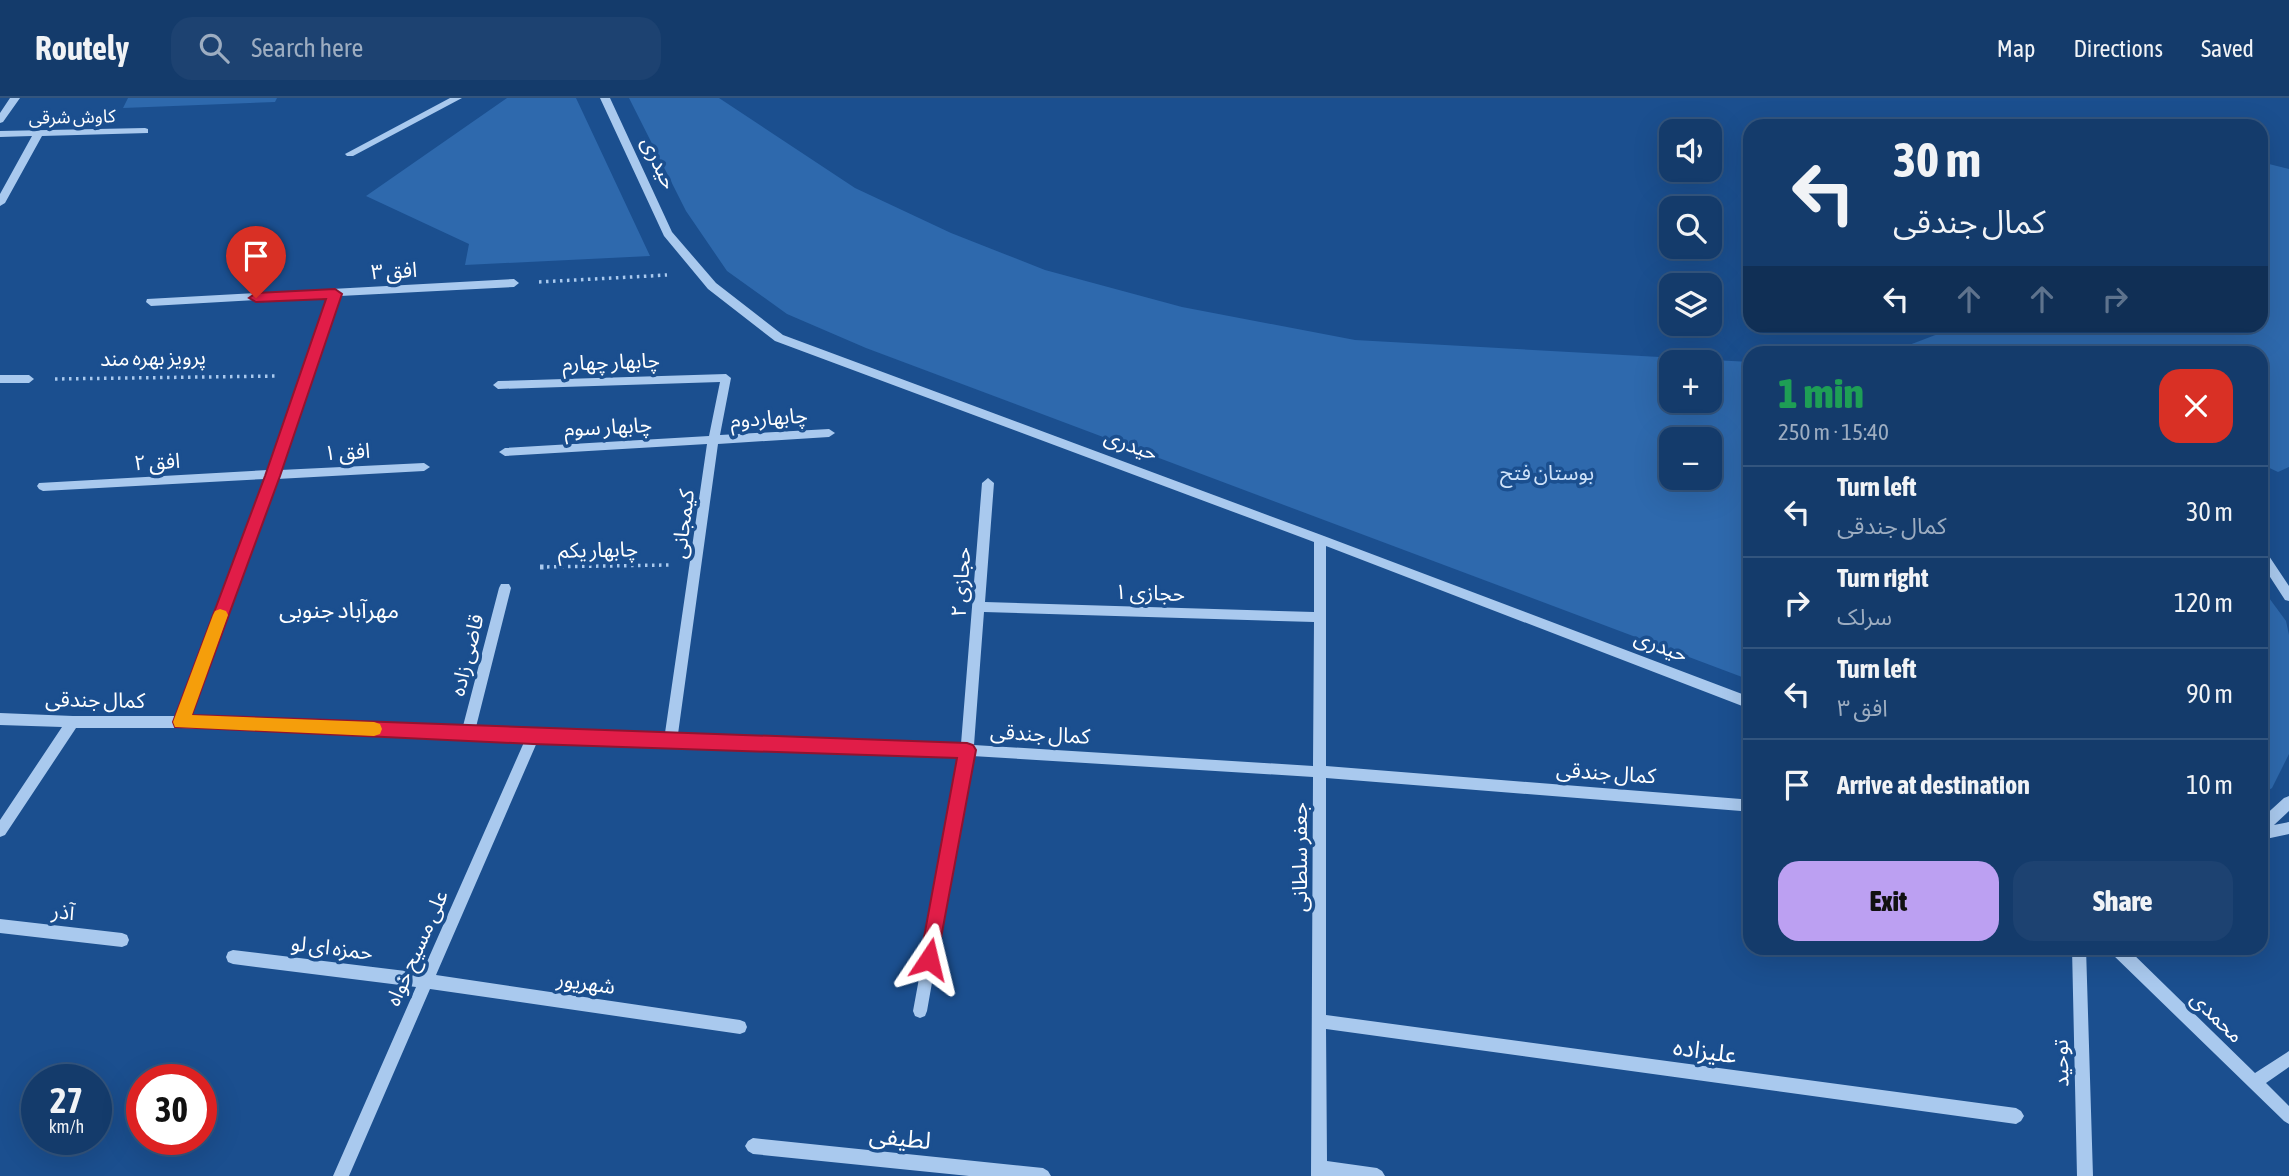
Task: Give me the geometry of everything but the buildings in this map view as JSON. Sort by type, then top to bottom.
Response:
[{"type":"street","points":[[0,121],[15,98]]},
{"type":"street","points":[[350,154],[457,98]]},
{"type":"street","name":"حیدری","points":[[605,98],[668,234],[712,286],[779,338],[1320,539],[1743,700]]},
{"type":"street","name":"کاوش شرقی","points":[[0,134],[145,131]]},
{"type":"street","points":[[0,203],[39,133]]},
{"type":"street","name":"افق ۳","points":[[151,302],[514,283]]},
{"type":"street","points":[[181,722],[272,476],[335,294]]},
{"type":"street","name":"چابهار چهارم","points":[[498,385],[726,378]]},
{"type":"street","name":"کیمجانی","points":[[671,739],[713,442],[726,378]]},
{"type":"street","points":[[0,379],[29,379]]},
{"type":"street","name":"چابهاردوم","points":[[713,442],[829,433]]},
{"type":"street","name":"چابهار سوم","points":[[505,452],[713,442]]},
{"type":"street","name":"افق ۱","points":[[272,476],[424,467]]},
{"type":"street","name":"افق ۲","points":[[43,486],[272,476]]},
{"type":"street","name":"حجازی ۲","points":[[920,1011],[967,750],[988,483]]},
{"type":"street","name":"جعفر سلطانی","points":[[1319,1172],[1322,772],[1320,539]]},
{"type":"street","points":[[2268,564],[2289,596]]},
{"type":"street","name":"قاضی زاده","points":[[468,733],[505,588]]},
{"type":"street","name":"حجازی ۱","points":[[978,607],[1320,617]]},
{"type":"street","name":"کمال جندقی","points":[[0,719],[181,722],[533,737],[671,739],[967,750],[1322,772],[1743,806]]},
{"type":"street","points":[[0,831],[73,722]]},
{"type":"street","name":"علی مسیح خواه","points":[[341,1176],[533,737]]},
{"type":"street","points":[[2268,822],[2289,802]]},
{"type":"street","points":[[2268,832],[2289,828]]},
{"type":"street","name":"آذر","points":[[0,926],[122,940]]},
{"type":"street","name":"توحید","points":[[2079,955],[2085,1176]]},
{"type":"street","name":"محمدی","points":[[2123,955],[2289,1116]]},
{"type":"street","name":"حمزه ای لو","points":[[233,957],[426,981]]},
{"type":"street","name":"شهریور","points":[[426,981],[740,1027]]},
{"type":"street","name":"علیزاده","points":[[1321,1021],[2016,1116]]},
{"type":"street","points":[[2254,1082],[2289,1058]]},
{"type":"street","name":"لطیفی","points":[[752,1146],[1043,1176]]},
{"type":"street","points":[[1319,1172],[1377,1176]]},
{"type":"path","points":[[514,283],[701,273]]},
{"type":"path","name":"پرویز بهره‌ مند","points":[[29,379],[307,376]]},
{"type":"path","name":"چابهار یکم","points":[[540,567],[697,564]]},
{"type":"green space","points":[[128,98],[277,98],[275,102],[123,108]]},
{"type":"green space","points":[[507,98],[576,98],[650,256],[465,265],[469,244],[366,196]]},
{"type":"green space","name":"بوستان فتح","points":[[629,98],[719,98],[855,188],[951,233],[1045,270],[1182,307],[1355,340],[1659,357],[1659,413],[1722,413],[1722,360],[1743,362],[1743,677],[866,348],[787,314],[727,271],[686,211]]},
{"type":"green space","points":[[2268,164],[2289,169],[2289,467],[2278,472],[2268,467],[2268,346],[1906,346],[1941,333],[2268,333]]},
{"type":"green space","points":[[2268,597],[2286,621],[2289,635],[2289,754],[2272,788],[2268,791]]},
{"type":"slow traffic","points":[[220,615],[181,722],[374,729]]},
{"type":"district","name":"مهرآباد جنوبی","points":[[339,610]]},
{"type":"route","points":[[256,298],[335,294],[272,476],[181,722],[533,737],[671,739],[967,750],[929,959]]}]
